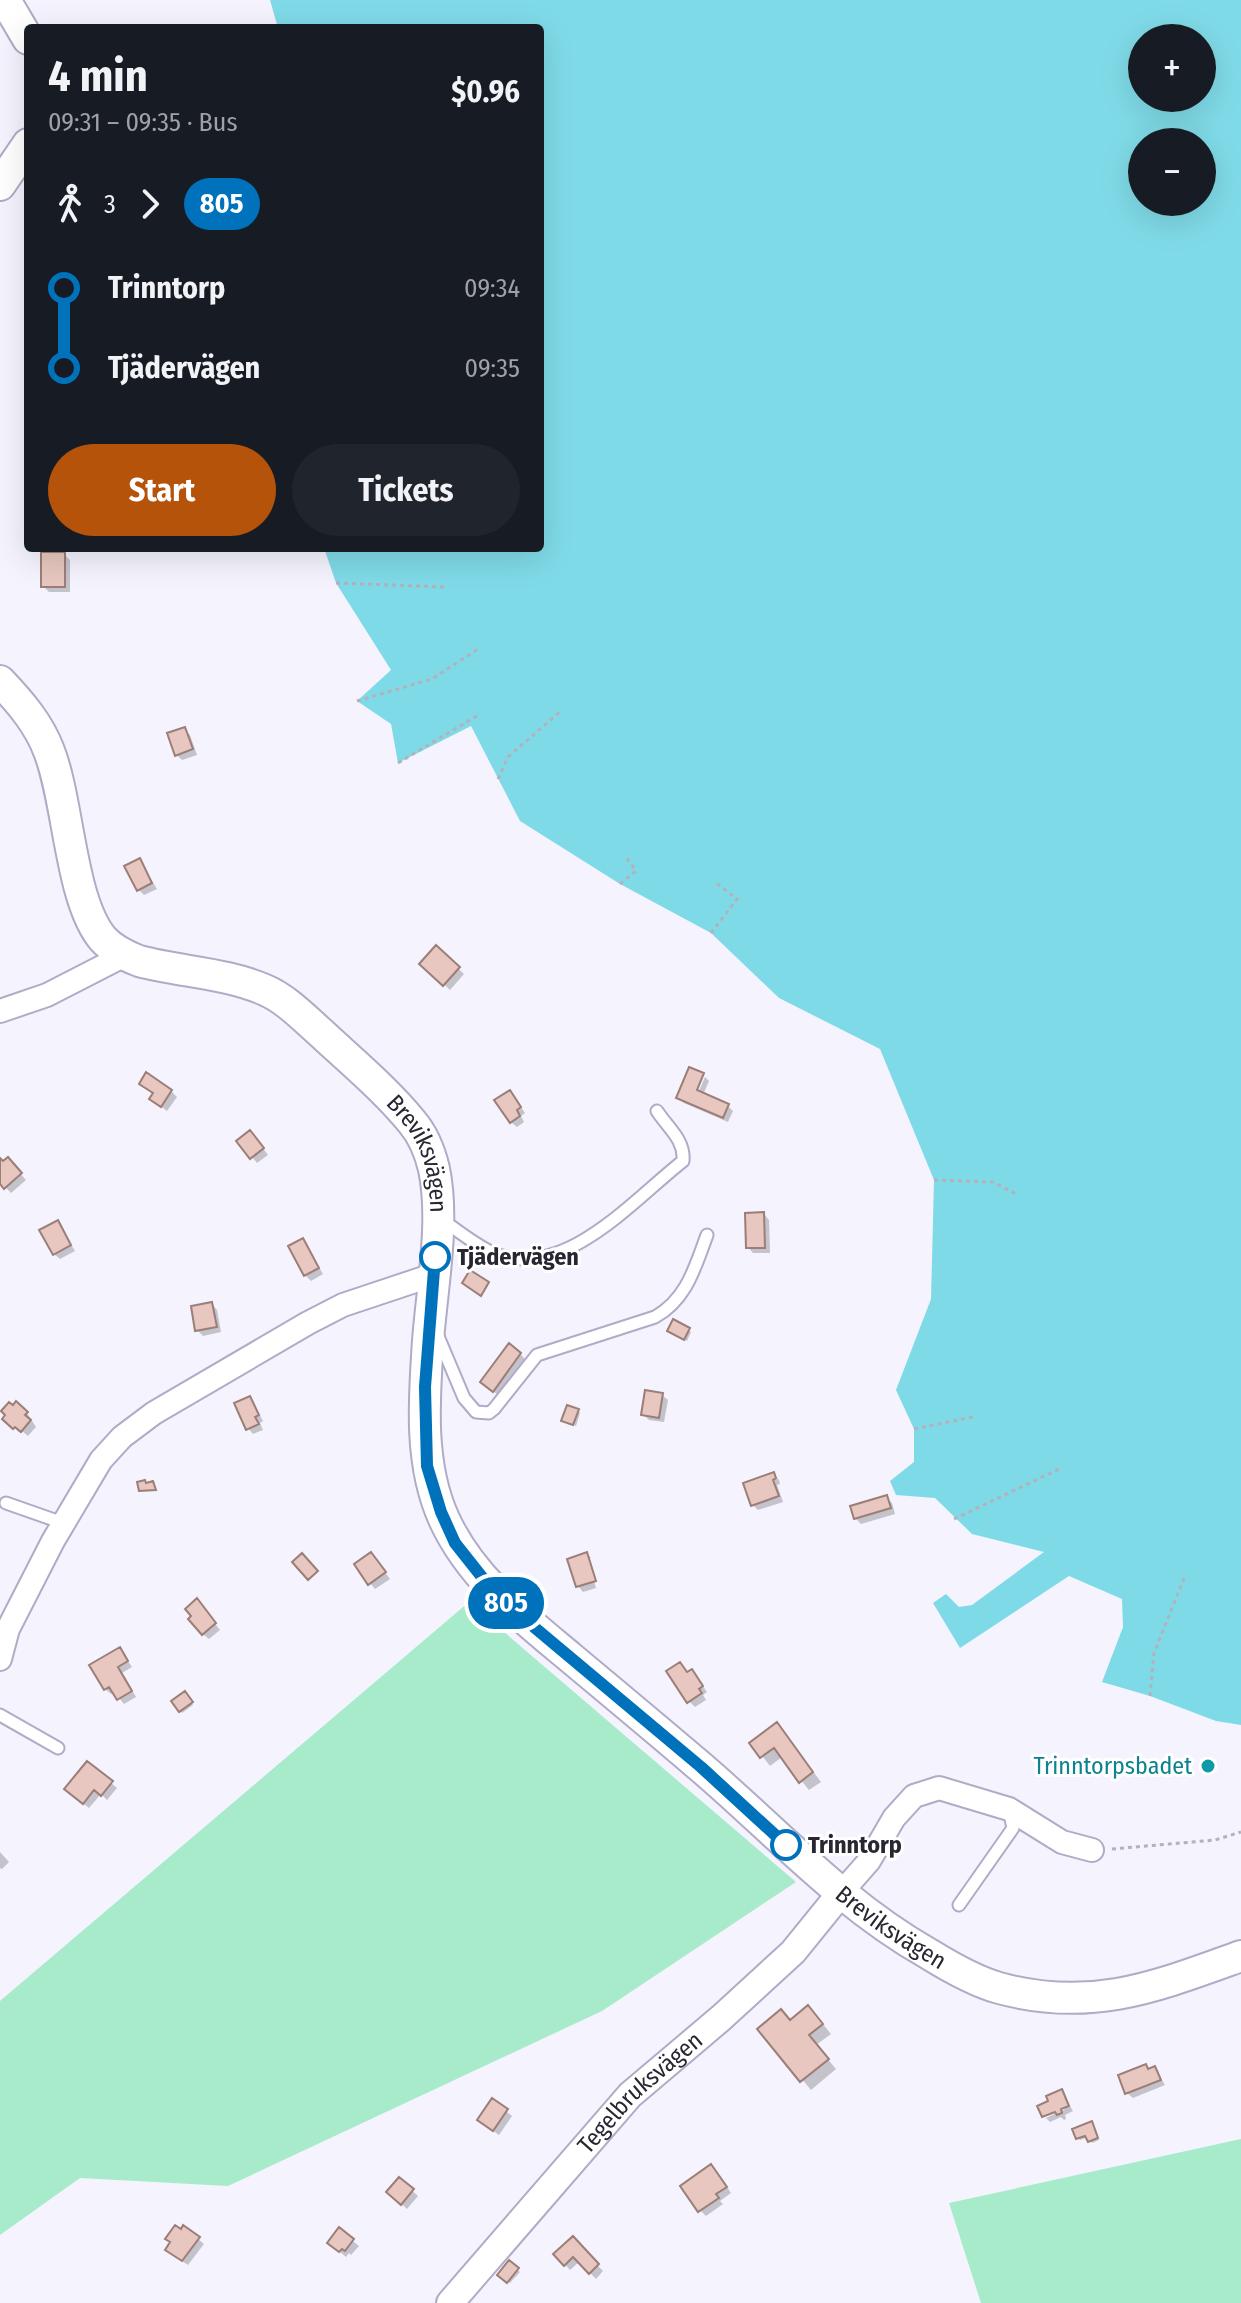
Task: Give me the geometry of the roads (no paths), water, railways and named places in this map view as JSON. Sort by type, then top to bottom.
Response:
[{"type":"main road","points":[[5,0],[24,32]]},
{"type":"main road","points":[[0,185],[24,150]]},
{"type":"main road","name":"Breviksvägen","points":[[0,681],[33,720],[50,752],[88,912],[104,940],[125,955],[161,967],[262,988],[289,1005],[360,1068],[415,1125],[427,1145],[434,1169],[437,1217],[425,1387],[427,1466],[441,1512],[455,1543],[497,1596],[701,1767],[840,1894],[899,1938],[954,1968],[994,1987],[1032,1996],[1077,1999],[1110,1997],[1141,1990],[1241,1956]]},
{"type":"street","points":[[0,1011],[47,995],[125,955]]},
{"type":"street","points":[[0,1659],[8,1629],[63,1523],[101,1460],[122,1437],[154,1413],[308,1323],[343,1305],[433,1275]]},
{"type":"street","points":[[840,1894],[869,1861],[894,1818],[914,1796],[939,1788],[1009,1809],[1062,1842],[1092,1850]]},
{"type":"street","name":"Tegelbruksvägen","points":[[450,2303],[630,2095],[793,1952],[840,1894]]},
{"type":"lane","points":[[437,1217],[492,1253],[517,1259],[549,1257],[594,1235],[683,1161],[681,1141],[657,1111]]},
{"type":"lane","points":[[430,1314],[464,1398],[476,1412],[489,1413],[499,1405],[537,1355],[666,1311],[677,1302],[687,1286],[707,1235]]},
{"type":"lane","points":[[6,1503],[63,1523]]},
{"type":"lane","points":[[0,1715],[58,1748]]},
{"type":"lane","points":[[959,1905],[1013,1828],[1009,1809]]},
{"type":"water","points":[[270,0],[1241,0],[1241,1725],[1216,1721],[1102,1682],[1123,1627],[1122,1599],[1069,1576],[960,1648],[933,1603],[946,1594],[959,1607],[972,1605],[1044,1552],[972,1534],[935,1498],[896,1495],[890,1481],[914,1462],[914,1429],[896,1390],[931,1299],[934,1180],[880,1049],[779,998],[711,933],[620,884],[520,821],[471,726],[398,763],[391,724],[357,701],[391,670],[336,583],[325,552],[544,552],[544,24],[277,24]]},
{"type":"place","name":"Tjädervägen","points":[[435,1257]]},
{"type":"place","name":"Trinntorpsbadet","points":[[1208,1766]]},
{"type":"place","name":"Trinntorp","points":[[786,1845]]}]
